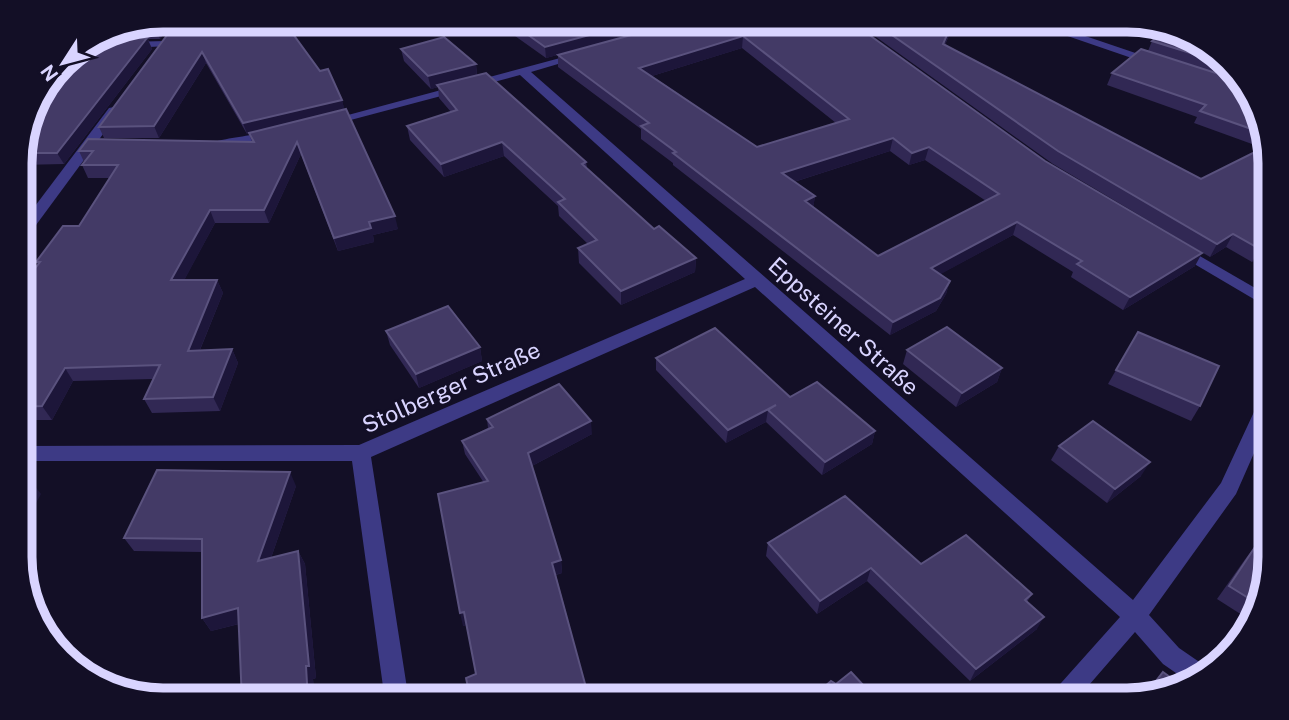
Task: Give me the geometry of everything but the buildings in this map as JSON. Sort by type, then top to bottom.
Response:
[{"type":"street","points":[[1063,32],[1163,65]]},
{"type":"street","points":[[314,125],[587,54]]},
{"type":"street","name":"Eppsteiner Straße","points":[[522,71],[1135,616],[1171,656],[1192,670]]},
{"type":"street","points":[[32,222],[96,145],[123,100]]},
{"type":"street","points":[[211,143],[238,143],[289,131]]},
{"type":"street","points":[[1164,239],[1257,296]]},
{"type":"street","name":"Stolberger Straße","points":[[32,454],[361,453],[757,280]]},
{"type":"street","points":[[1072,688],[1135,616],[1229,488],[1257,426]]},
{"type":"street","points":[[361,453],[395,688]]},
{"type":"lane","points":[[110,45],[164,45]]}]
